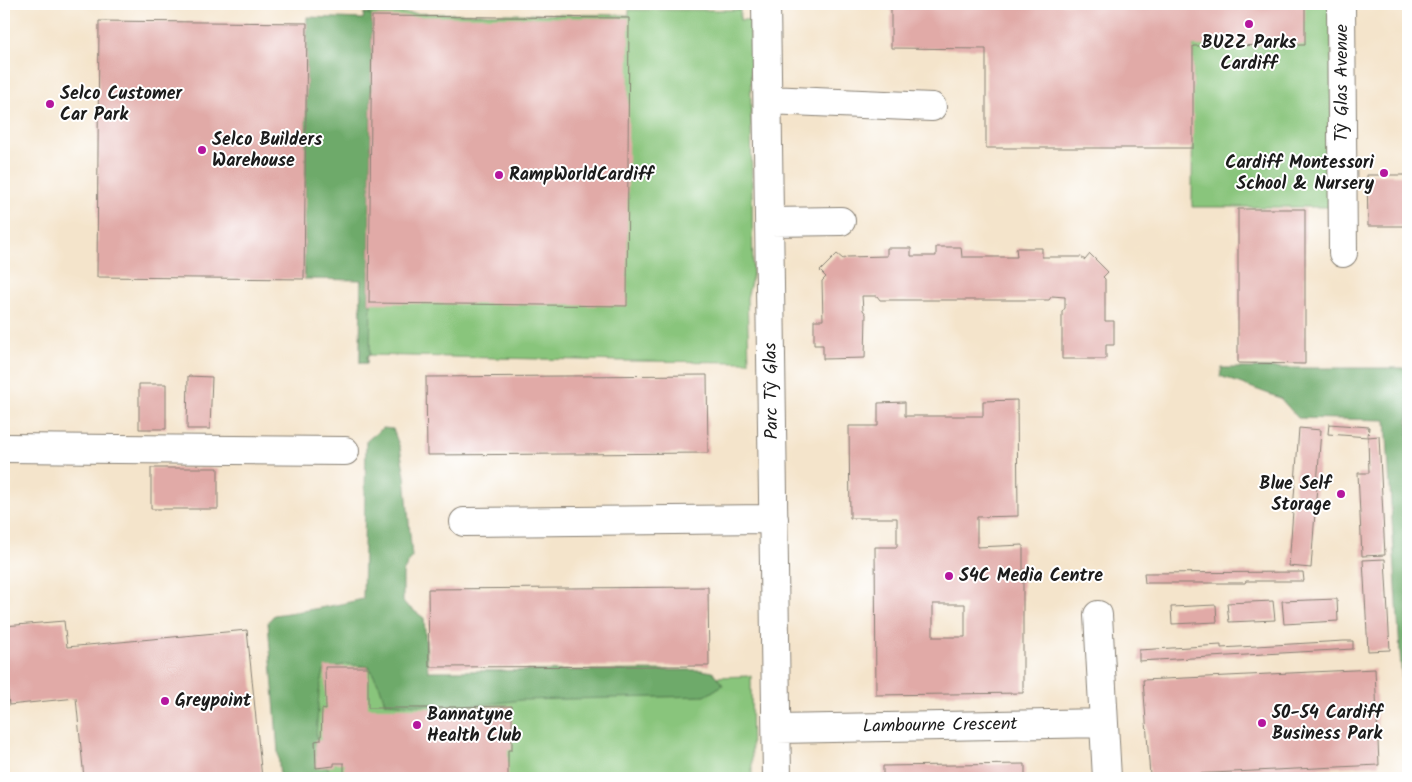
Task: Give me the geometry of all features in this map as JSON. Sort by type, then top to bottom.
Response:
[{"type":"street","name":"Parc Tŷ Glas","points":[[766,4],[777,778]]},
{"type":"street","name":"Tŷ Glas Avenue","points":[[1341,4],[1343,253]]},
{"type":"street","points":[[768,100],[932,107]]},
{"type":"street","points":[[770,222],[841,221]]},
{"type":"street","points":[[4,448],[345,451]]},
{"type":"street","points":[[464,522],[774,519]]},
{"type":"street","points":[[1098,615],[1107,778]]},
{"type":"street","name":"Lambourne Crescent","points":[[777,729],[1104,723]]},
{"type":"green space","points":[[1193,4],[1331,4],[1332,207],[1192,207]]},
{"type":"green space","points":[[629,10],[740,10],[740,20],[750,20],[753,274],[747,298],[749,362],[368,355],[367,363],[360,363],[364,13],[629,15]]},
{"type":"green space","points":[[364,13],[372,16],[369,303],[371,304],[370,355],[367,356],[367,363],[360,363],[361,280],[304,279],[307,17],[363,19]]},
{"type":"green space","points":[[1222,368],[1408,368],[1408,765],[1386,420],[1298,418],[1280,398],[1220,376]]},
{"type":"green space","points":[[383,428],[393,429],[400,448],[405,476],[412,557],[403,572],[403,601],[424,618],[428,671],[701,670],[713,672],[723,685],[705,696],[521,700],[470,705],[402,704],[385,703],[380,687],[369,667],[346,664],[324,671],[319,692],[316,738],[332,778],[280,778],[268,622],[274,615],[363,599],[366,441]]},
{"type":"green space","points":[[304,639],[413,684],[751,676],[752,778],[317,778]]},
{"type":"building","points":[[891,4],[1305,4],[1305,45],[1193,46],[1193,148],[986,148],[986,49],[891,48]]},
{"type":"building","name":"RampWorldCardiff","points":[[372,16],[629,18],[627,306],[369,303]]},
{"type":"building","name":"Selco Builders Warehouse","points":[[99,21],[307,23],[304,279],[97,277]]},
{"type":"building","points":[[1367,175],[1408,175],[1408,226],[1368,226]]},
{"type":"building","points":[[1238,209],[1305,209],[1305,364],[1238,363]]},
{"type":"building","points":[[936,247],[961,247],[962,257],[1017,257],[1016,248],[1042,248],[1042,257],[1081,257],[1085,260],[1090,254],[1108,272],[1103,277],[1105,279],[1105,321],[1114,321],[1114,345],[1106,345],[1106,359],[1062,359],[1062,312],[1065,308],[1065,297],[1052,296],[1049,300],[880,300],[877,296],[862,296],[863,310],[866,314],[865,358],[823,359],[823,345],[814,345],[814,320],[823,320],[822,281],[826,277],[820,271],[837,254],[843,259],[847,257],[887,256],[887,248],[911,248],[911,256],[936,256]]},
{"type":"building","points":[[707,375],[708,453],[427,455],[426,377]]},
{"type":"building","points":[[188,376],[212,377],[210,429],[187,429]]},
{"type":"building","points":[[139,384],[166,384],[166,429],[139,429]]},
{"type":"building","name":"S4C Media Centre","points":[[1017,400],[1018,516],[977,517],[977,547],[1023,545],[1023,693],[876,695],[875,547],[897,547],[897,518],[850,518],[849,426],[878,426],[878,403],[905,402],[905,416],[983,416],[983,401]],"holes":[[[933,604],[965,604],[965,637],[933,637]]]},
{"type":"building","points":[[1329,424],[1369,427],[1368,437],[1328,434]]},
{"type":"building","points":[[1299,428],[1321,430],[1311,568],[1289,566]]},
{"type":"building","points":[[1379,436],[1385,555],[1362,556],[1358,473],[1369,473],[1368,437]]},
{"type":"building","points":[[151,468],[218,468],[218,509],[151,509]]},
{"type":"building","points":[[1385,559],[1390,650],[1368,651],[1363,560]]},
{"type":"building","points":[[1303,572],[1304,581],[1246,581],[1245,583],[1145,583],[1144,573]]},
{"type":"building","points":[[708,587],[709,666],[429,667],[428,589]]},
{"type":"building","points":[[1337,599],[1338,621],[1284,624],[1282,601]]},
{"type":"building","points":[[1273,601],[1275,620],[1229,622],[1227,603]]},
{"type":"building","points":[[1216,605],[1217,622],[1172,624],[1171,607]]},
{"type":"building","name":"Greypoint","points":[[64,621],[67,647],[247,630],[262,778],[84,778],[76,698],[9,705],[4,657],[4,626]]},
{"type":"building","points":[[1353,641],[1353,649],[1139,661],[1139,650],[1221,645],[1221,648]]},
{"type":"building","name":"Bannatyne Health Club","points":[[325,667],[368,667],[368,708],[512,706],[512,750],[508,750],[508,778],[344,778],[344,763],[334,763],[334,766],[316,768],[315,741],[321,740],[322,709],[326,710]]},
{"type":"building","name":"50-54 Cardiff Business Park","points":[[1375,669],[1379,765],[1150,776],[1143,680]]},
{"type":"building","points":[[1025,764],[1025,778],[883,778],[883,766]]},
{"type":"place","name":"BUZZ Parks Cardiff","points":[[1249,24]]},
{"type":"place","name":"Selco Customer Car Park","points":[[50,104]]},
{"type":"place","name":"Selco Builders Warehouse","points":[[202,150]]},
{"type":"place","name":"Cardiff Montessori School & Nursery","points":[[1384,173]]},
{"type":"place","name":"RampWorldCardiff","points":[[499,175]]},
{"type":"place","name":"Blue Self Storage","points":[[1341,494]]},
{"type":"place","name":"S4C Media Centre","points":[[949,576]]},
{"type":"place","name":"Greypoint","points":[[165,701]]},
{"type":"place","name":"50-54 Cardiff Business Park","points":[[1262,723]]},
{"type":"place","name":"Bannatyne Health Club","points":[[417,725]]}]
